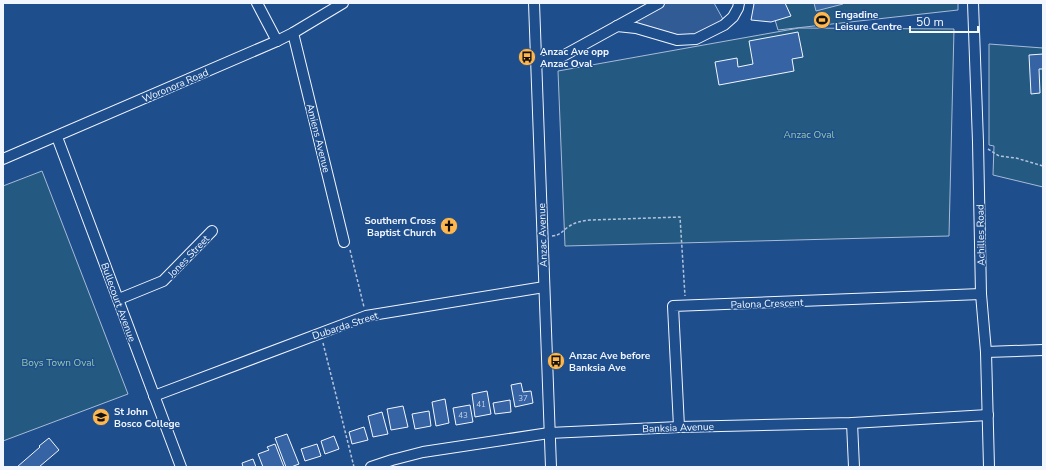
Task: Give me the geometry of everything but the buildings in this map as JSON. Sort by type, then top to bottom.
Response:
[{"type":"street","points":[[257,3],[277,41]]},
{"type":"street","name":"Woronora Road","points":[[3,159],[277,41],[344,3]]},
{"type":"street","name":"Anzac Avenue","points":[[534,3],[551,467]]},
{"type":"street","points":[[536,62],[561,57],[659,3]]},
{"type":"street","points":[[618,26],[636,28],[677,40],[696,39],[724,25],[733,17],[739,3]]},
{"type":"street","name":"Achilles Road","points":[[973,3],[981,294],[986,352],[989,467]]},
{"type":"street","name":"Amiens Avenue","points":[[293,33],[344,242]]},
{"type":"street","name":"Bullecourt Avenue","points":[[57,137],[182,467]]},
{"type":"street","name":"Jones Street","points":[[119,299],[163,282],[212,231]]},
{"type":"street","name":"Dubarda Street","points":[[154,396],[366,316],[544,287]]},
{"type":"street","name":"Palona Crescent","points":[[679,427],[673,306],[981,294]]},
{"type":"street","points":[[986,352],[1043,350]]},
{"type":"street","name":"Banksia Avenue","points":[[371,467],[423,452],[549,432],[852,423],[988,415]]},
{"type":"street","points":[[852,423],[854,467]]},
{"type":"path","points":[[978,142],[999,156],[1016,158],[1043,166]]},
{"type":"path","points":[[542,236],[559,235],[568,227],[578,222],[590,220],[680,217],[686,306]]},
{"type":"path","points":[[344,242],[349,247],[366,316]]},
{"type":"path","points":[[321,332],[354,467]]},
{"type":"green space","name":"Engadine Leisure Centre","points":[[770,3],[958,3],[958,10],[778,30]]},
{"type":"green space","name":"Anzac Oval","points":[[799,28],[954,29],[949,236],[565,246],[558,71]]},
{"type":"green space","points":[[989,44],[1043,48],[1043,187],[993,175],[994,146],[989,145]]},
{"type":"green space","name":"Boys Town Oval","points":[[42,171],[128,394],[3,441],[3,186]]},
{"type":"shaded area","points":[[665,3],[714,3],[724,21],[684,43],[615,29]]},
{"type":"shaded area","points":[[814,3],[843,3],[843,4],[816,11]]},
{"type":"place","name":"Engadine Leisure Centre","points":[[822,20]]},
{"type":"place","name":"Anzac Ave opp Anzac Oval","points":[[527,57]]},
{"type":"place","name":"Southern Cross Baptist Church","points":[[449,226]]},
{"type":"place","name":"Anzac Ave before Banksia Ave","points":[[556,361]]},
{"type":"place","name":"St John Bosco College","points":[[101,417]]}]
